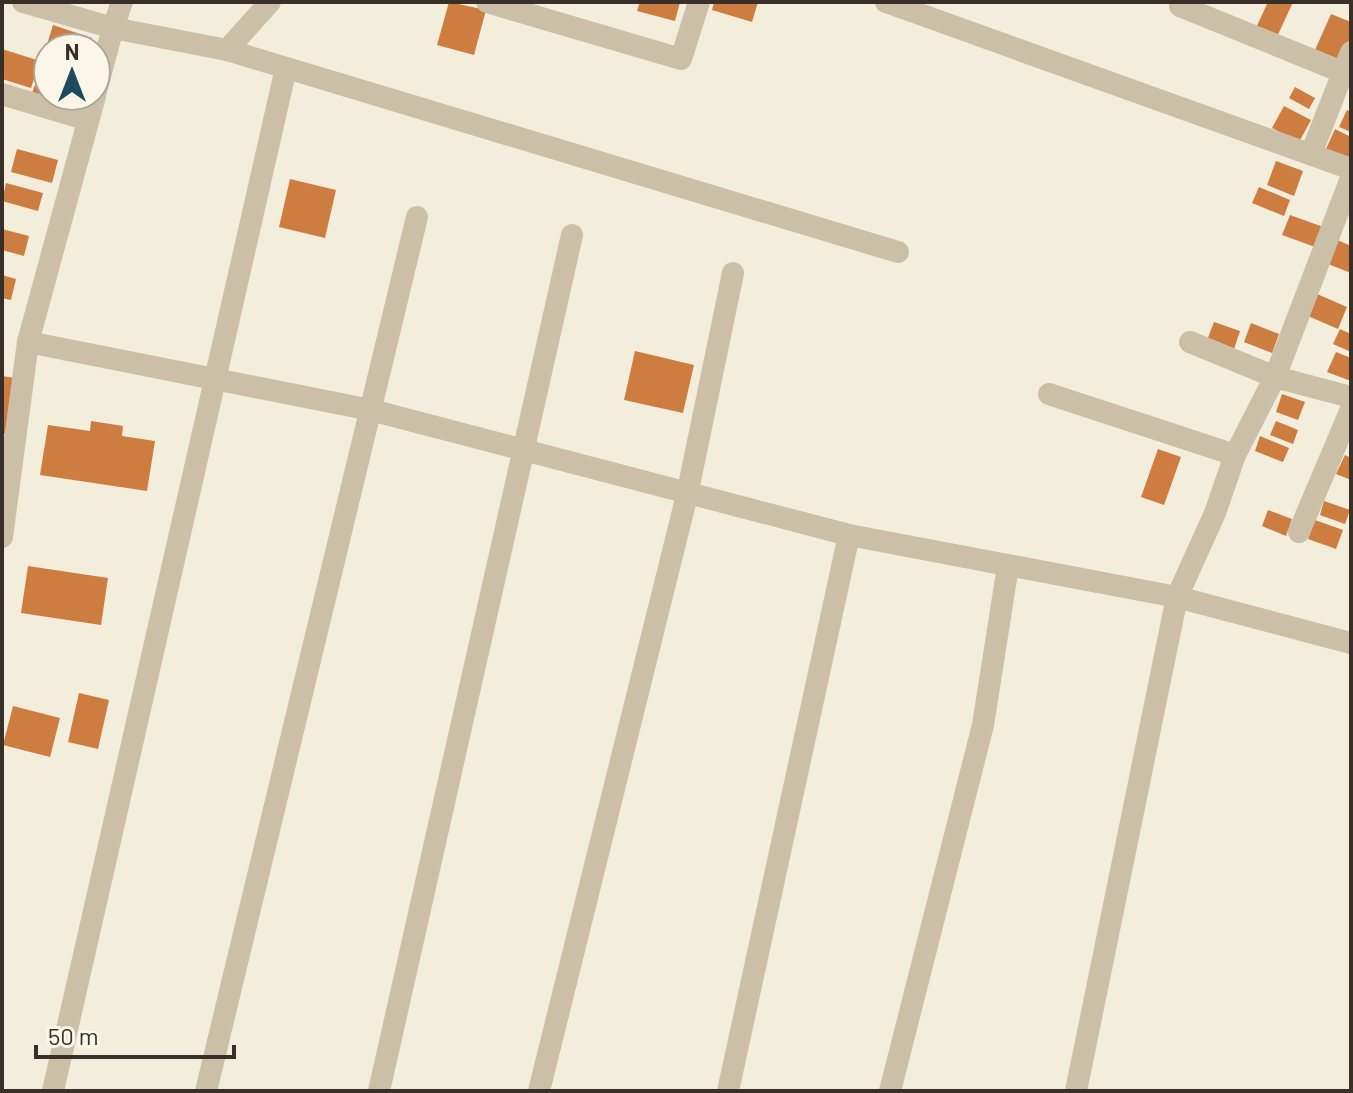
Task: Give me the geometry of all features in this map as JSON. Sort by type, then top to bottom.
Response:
[{"type":"street","points":[[23,2],[113,28],[227,50],[898,252]]},
{"type":"street","points":[[112,32],[122,2]]},
{"type":"street","points":[[227,50],[270,2]]},
{"type":"street","points":[[487,2],[681,59],[699,2]]},
{"type":"street","points":[[886,2],[1351,169]]},
{"type":"street","points":[[1180,6],[1346,62],[1311,154]]},
{"type":"street","points":[[53,1091],[286,68]]},
{"type":"street","points":[[2,94],[88,120]]},
{"type":"street","points":[[2,537],[13,373],[28,342],[90,112]]},
{"type":"street","points":[[1076,1091],[1177,597],[1215,513],[1235,455],[1275,377],[1351,178]]},
{"type":"street","points":[[206,1091],[417,217]]},
{"type":"street","points":[[379,1091],[572,235]]},
{"type":"street","points":[[539,1091],[687,495],[733,273]]},
{"type":"street","points":[[28,342],[371,410],[849,535],[1177,597],[1349,637]]},
{"type":"street","points":[[1190,342],[1275,377],[1351,397]]},
{"type":"street","points":[[1049,394],[1235,455]]},
{"type":"street","points":[[1299,532],[1351,409]]},
{"type":"street","points":[[728,1091],[849,535]]},
{"type":"street","points":[[890,1091],[983,725],[1008,566]]},
{"type":"building","points":[[449,2],[486,10],[474,55],[437,45]]},
{"type":"building","points":[[640,2],[680,2],[675,21],[637,11]]},
{"type":"building","points":[[714,2],[758,2],[752,22],[712,10]]},
{"type":"building","points":[[1268,2],[1293,2],[1276,39],[1255,30]]},
{"type":"building","points":[[1331,14],[1351,22],[1351,40],[1342,61],[1315,50]]},
{"type":"building","points":[[53,25],[74,32],[51,32]]},
{"type":"building","points":[[2,49],[32,58],[31,88],[2,79]]},
{"type":"building","points":[[1295,87],[1315,98],[1309,109],[1289,98]]},
{"type":"building","points":[[1284,106],[1311,120],[1299,142],[1272,128]]},
{"type":"building","points":[[1347,110],[1351,112],[1351,132],[1339,127]]},
{"type":"building","points":[[1335,129],[1351,137],[1351,160],[1326,149]]},
{"type":"building","points":[[17,149],[58,160],[52,183],[11,172]]},
{"type":"building","points":[[1276,161],[1303,171],[1294,196],[1267,185]]},
{"type":"building","points":[[290,179],[336,190],[325,238],[279,227]]},
{"type":"building","points":[[6,183],[43,193],[38,211],[2,201]]},
{"type":"building","points":[[1259,187],[1290,200],[1284,216],[1252,203]]},
{"type":"building","points":[[1290,215],[1326,228],[1318,248],[1282,235]]},
{"type":"building","points":[[2,229],[29,236],[24,256],[2,250]]},
{"type":"building","points":[[1333,238],[1351,246],[1351,273],[1323,262]]},
{"type":"building","points":[[2,275],[16,279],[11,300],[2,298]]},
{"type":"building","points":[[1317,294],[1347,307],[1338,329],[1308,316]]},
{"type":"building","points":[[1214,322],[1240,331],[1234,349],[1207,340]]},
{"type":"building","points":[[1251,323],[1279,334],[1272,353],[1244,342]]},
{"type":"building","points":[[1340,329],[1351,334],[1351,352],[1333,344]]},
{"type":"building","points":[[635,351],[694,365],[683,413],[624,400]]},
{"type":"building","points":[[1336,352],[1351,358],[1351,381],[1327,372]]},
{"type":"building","points":[[2,376],[15,378],[6,434],[2,433]]},
{"type":"building","points":[[1282,394],[1305,402],[1298,420],[1276,412]]},
{"type":"building","points":[[91,421],[123,426],[122,436],[155,441],[147,491],[40,475],[48,425],[90,431]]},
{"type":"building","points":[[1276,421],[1298,430],[1293,444],[1270,435]]},
{"type":"building","points":[[1260,436],[1289,448],[1283,462],[1255,451]]},
{"type":"building","points":[[1158,449],[1181,457],[1164,505],[1141,497]]},
{"type":"building","points":[[1345,455],[1351,458],[1351,480],[1336,474]]},
{"type":"building","points":[[1324,501],[1350,510],[1345,524],[1320,515]]},
{"type":"building","points":[[1268,510],[1292,519],[1286,536],[1262,526]]},
{"type":"building","points":[[1315,520],[1343,530],[1336,549],[1308,539]]},
{"type":"building","points":[[28,566],[108,578],[101,625],[21,613]]},
{"type":"building","points":[[79,693],[109,700],[98,749],[68,742]]},
{"type":"building","points":[[13,706],[60,718],[50,757],[3,745]]}]
